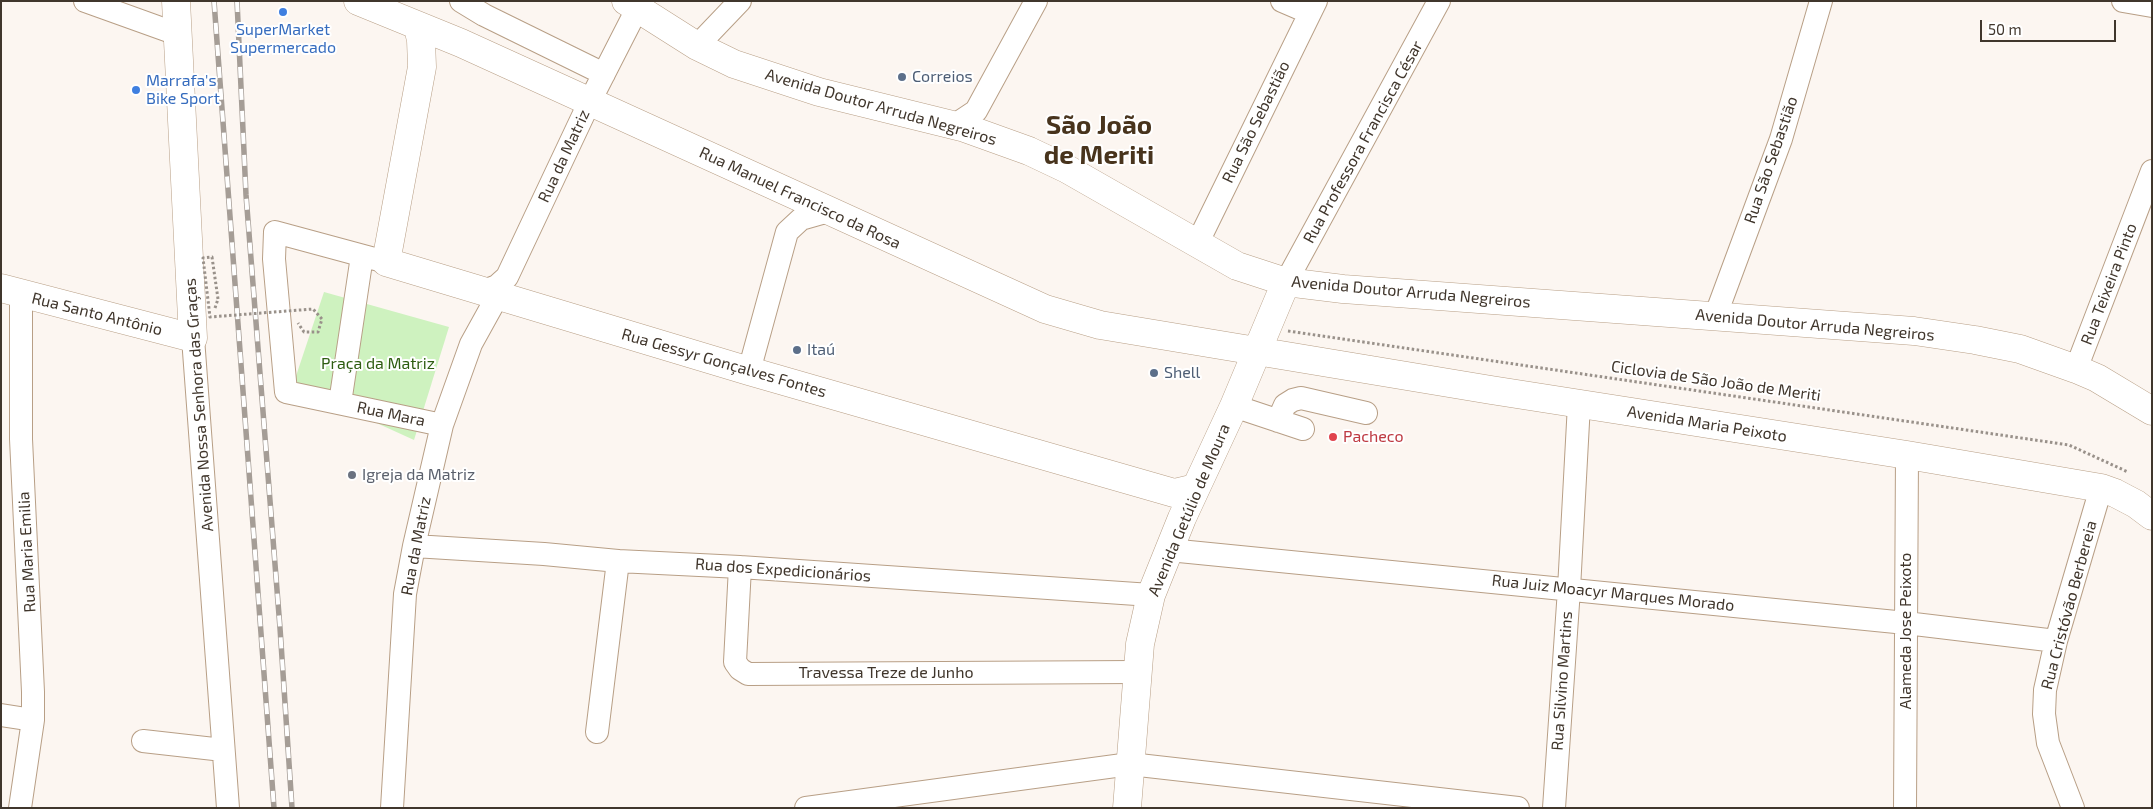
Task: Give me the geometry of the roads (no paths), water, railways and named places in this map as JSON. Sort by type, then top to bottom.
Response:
[{"type":"main road","name":"Avenida Nossa Senhora das Graças","points":[[176,1],[193,338]]},
{"type":"main road","name":"Rua Manuel Francisco da Rosa","points":[[358,1],[461,43],[1045,309],[1100,325],[1201,341],[1255,352]]},
{"type":"main road","name":"Avenida Doutor Arruda Negreiros","points":[[632,5],[697,46],[734,64],[819,92],[970,123],[1067,169],[1237,266],[1286,282],[1343,289],[1914,332],[1974,340],[2020,349],[2076,368],[2097,378],[2152,411]]},
{"type":"main road","points":[[374,259],[422,67],[421,40],[418,27]]},
{"type":"main road","points":[[422,67],[443,49],[461,43]]},
{"type":"main road","name":"Rua Gessyr Gonçalves Fontes","points":[[374,259],[1184,498]]},
{"type":"main road","name":"Avenida Getúlio de Moura","points":[[1127,808],[1136,672],[1151,595],[1168,550],[1184,498],[1234,406],[1265,328],[1286,282]]},
{"type":"main road","name":"Rua Santo Antônio","points":[[11,291],[193,338]]},
{"type":"main road","name":"Avenida Maria Peixoto","points":[[1255,352],[1907,455],[2101,488],[2136,504],[2152,516]]},
{"type":"street","points":[[85,1],[177,34]]},
{"type":"street","points":[[461,1],[484,15],[604,74]]},
{"type":"street","points":[[697,46],[740,1]]},
{"type":"street","points":[[970,123],[1036,1]]},
{"type":"street","points":[[1282,1],[1313,7]]},
{"type":"street","name":"Rua Professora Francisca César","points":[[1286,282],[1439,1]]},
{"type":"street","name":"Rua São Sebastião","points":[[1715,317],[1781,139],[1821,1]]},
{"type":"street","points":[[2123,1],[2152,6]]},
{"type":"street","name":"Rua da Matriz","points":[[392,808],[405,594],[442,425],[490,294],[507,277],[604,74],[632,5]]},
{"type":"street","name":"Rua São Sebastião","points":[[1196,244],[1313,7]]},
{"type":"street","name":"Rua Teixeira Pinto","points":[[2076,368],[2152,172]]},
{"type":"street","points":[[749,371],[787,232],[801,219],[829,211]]},
{"type":"street","name":"Rua Gessyr Gonçalves Fontes","points":[[275,232],[374,259]]},
{"type":"street","name":"Rua Mara","points":[[275,232],[274,259],[286,392],[442,425]]},
{"type":"street","points":[[340,403],[374,259]]},
{"type":"street","name":"Rua Maria Emilia","points":[[11,291],[11,437],[33,720],[20,808]]},
{"type":"street","name":"Avenida Nossa Senhora das Graças","points":[[193,338],[228,808]]},
{"type":"street","points":[[1278,421],[1285,405],[1301,398],[1366,413]]},
{"type":"street","name":"Rua Silvino Martins","points":[[1554,808],[1579,404]]},
{"type":"street","points":[[1234,406],[1303,429]]},
{"type":"street","name":"Alameda Jose Peixoto","points":[[1905,808],[1907,455]]},
{"type":"street","name":"Rua Cristóvão Berbereia","points":[[2074,808],[2048,743],[2044,714],[2045,690],[2056,641],[2101,488]]},
{"type":"street","name":"Rua dos Expedicionários","points":[[414,546],[1151,595]]},
{"type":"street","name":"Rua Juiz Moacyr Marques Morado","points":[[1168,550],[1906,623],[2056,641]]},
{"type":"street","points":[[597,732],[618,561]]},
{"type":"street","name":"Travessa Treze de Junho","points":[[740,567],[735,662],[740,669],[748,674],[1136,672]]},
{"type":"street","points":[[1,715],[33,720]]},
{"type":"street","points":[[143,741],[223,750]]},
{"type":"street","points":[[806,808],[1130,764],[1518,808]]},
{"type":"railway","points":[[214,1],[274,808]]},
{"type":"railway","points":[[237,1],[246,195],[280,628],[292,808]]},
{"type":"place","name":"SuperMarket Supermercado","points":[[283,12]]},
{"type":"place","name":"Correios","points":[[902,77]]},
{"type":"place","name":"Marrafa's Bike Sport","points":[[136,90]]},
{"type":"place","name":"Itaú","points":[[797,350]]},
{"type":"place","name":"Shell","points":[[1154,373]]},
{"type":"place","name":"Pacheco","points":[[1333,437]]},
{"type":"place","name":"Igreja da Matriz","points":[[352,475]]},
{"type":"district","name":"São João de Meriti","points":[[1099,140]]},
{"type":"park label","name":"Praça da Matriz","points":[[378,364]]}]
